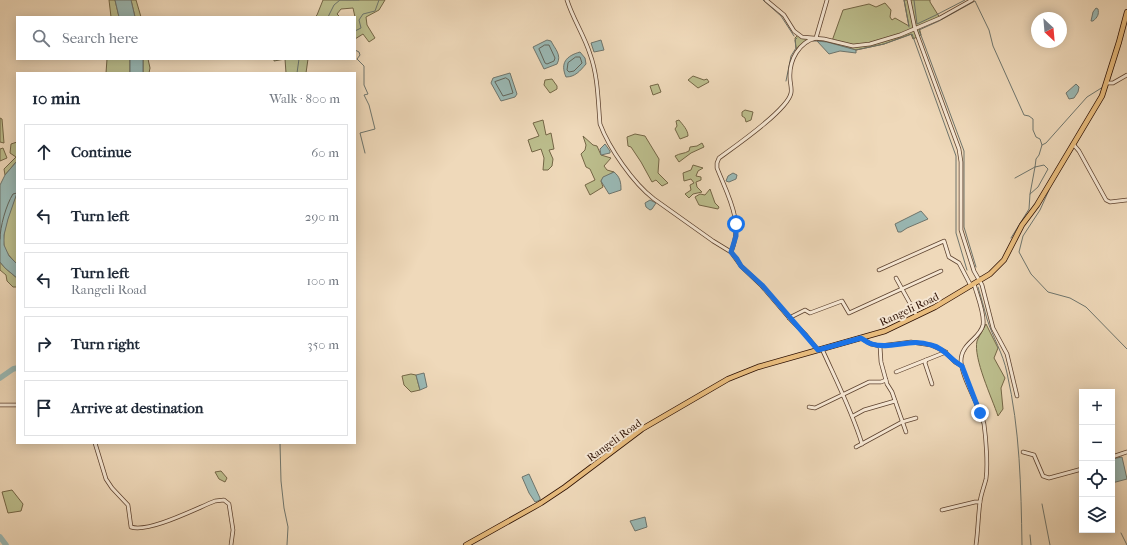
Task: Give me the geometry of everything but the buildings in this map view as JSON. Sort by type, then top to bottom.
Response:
[{"type":"main road","name":"Rangeli Road","points":[[466,545],[554,494],[642,429],[728,379],[758,366],[886,331],[935,307],[990,274],[1004,260],[1022,225],[1037,205],[1102,96],[1127,12]]},
{"type":"street","points":[[567,0],[590,54],[596,76],[600,124],[613,149],[633,178],[645,192],[713,241],[731,252],[741,266],[762,285],[789,318],[820,349],[853,416],[862,444]]},
{"type":"street","points":[[766,0],[784,15],[798,35],[853,46],[883,41],[915,29],[940,18],[972,0]]},
{"type":"street","points":[[816,38],[827,0]]},
{"type":"street","points":[[909,0],[915,29],[959,149],[961,162],[961,230],[974,271],[978,281],[982,285],[993,328],[1007,354],[1017,396]]},
{"type":"street","points":[[731,252],[736,236],[734,210],[717,168],[717,163],[719,158],[758,129],[780,109],[789,98],[791,93],[790,77],[793,58],[798,49],[806,41],[816,38]]},
{"type":"street","points":[[1106,83],[1112,83],[1127,75]]},
{"type":"street","points":[[1073,144],[1079,151],[1106,200],[1110,202],[1127,200]]},
{"type":"street","points":[[879,270],[944,241],[949,257],[959,263],[972,285],[983,319],[983,326],[962,354],[962,366],[977,402],[984,424],[986,470],[980,502],[976,545]]},
{"type":"street","points":[[789,318],[804,310],[810,313],[842,301],[849,313],[942,271]]},
{"type":"street","points":[[896,278],[917,316]]},
{"type":"street","points":[[861,338],[871,344],[880,346],[911,342],[932,345],[939,347],[955,362],[962,366]]},
{"type":"street","points":[[880,346],[881,362],[887,384],[892,392],[906,432]]},
{"type":"street","points":[[896,372],[946,352]]},
{"type":"street","points":[[926,360],[925,363],[932,384]]},
{"type":"street","points":[[809,407],[815,408],[843,396],[869,382],[881,382],[886,380]]},
{"type":"street","points":[[853,416],[864,410],[895,401]]},
{"type":"street","points":[[0,405],[16,405]]},
{"type":"street","points":[[856,448],[902,422],[916,418]]},
{"type":"street","points":[[95,444],[106,479],[128,506],[131,527],[140,528],[156,524],[215,501],[224,500],[229,504],[233,530],[231,545]]},
{"type":"street","points":[[1023,452],[1034,455],[1043,476],[1049,478],[1079,470]]},
{"type":"street","points":[[1115,456],[1127,452]]},
{"type":"street","points":[[942,510],[980,502]]},
{"type":"green space","points":[[109,0],[115,0],[119,16],[111,16]]},
{"type":"green space","points":[[131,0],[136,0],[141,16],[135,16]]},
{"type":"green space","points":[[323,0],[385,0],[379,10],[366,17],[367,25],[375,38],[369,42],[363,34],[356,38],[356,16],[353,8],[341,9],[337,14],[339,16],[316,16]]},
{"type":"green space","points":[[904,0],[930,0],[940,18],[919,27],[921,35],[913,39],[911,34],[884,44],[856,50],[818,41],[817,39],[832,41],[843,10],[869,4],[876,7],[885,3],[891,10],[890,17],[892,20],[895,18],[909,26]]},
{"type":"green space","points":[[798,35],[814,39],[807,41],[798,49],[796,48],[795,38]]},
{"type":"green space","points":[[107,60],[130,60],[130,72],[106,72]]},
{"type":"green space","points":[[143,60],[148,60],[149,72],[143,72]]},
{"type":"green space","points":[[285,60],[308,60],[306,72],[286,72]]},
{"type":"green space","points":[[693,76],[704,80],[707,79],[709,82],[698,88],[688,80]]},
{"type":"green space","points":[[552,79],[557,86],[557,89],[550,93],[544,85],[545,80]]},
{"type":"green space","points":[[658,84],[661,92],[653,95],[650,86]]},
{"type":"green space","points":[[745,110],[753,112],[751,120],[746,122],[745,118],[742,116],[742,112]]},
{"type":"green space","points":[[0,118],[2,119],[4,143],[0,142]]},
{"type":"green space","points":[[543,120],[546,135],[551,133],[554,149],[549,150],[553,159],[552,166],[548,170],[543,170],[544,158],[541,149],[532,152],[528,140],[539,136],[533,123]]},
{"type":"green space","points":[[679,120],[688,134],[688,136],[680,139],[675,129],[677,126],[676,121]]},
{"type":"green space","points":[[635,134],[645,136],[659,159],[658,173],[668,183],[662,186],[656,180],[652,182],[631,147],[628,146],[627,137]]},
{"type":"green space","points":[[583,136],[593,145],[597,146],[601,155],[611,158],[604,166],[607,170],[614,172],[603,178],[601,181],[603,187],[590,195],[585,185],[595,180],[590,169],[586,167],[581,154],[585,150],[586,145]]},
{"type":"green space","points":[[16,142],[16,157],[10,153],[11,144]]},
{"type":"green space","points":[[702,143],[704,147],[691,153],[679,162],[675,156],[689,151],[690,147],[697,146]]},
{"type":"green space","points":[[3,148],[7,158],[0,161],[0,149]]},
{"type":"green space","points":[[16,157],[16,162],[5,175],[4,169]]},
{"type":"green space","points":[[693,165],[703,168],[698,171],[696,176],[701,177],[701,180],[696,182],[697,187],[702,192],[693,194],[689,198],[685,194],[691,190],[690,185],[694,183],[691,179],[684,181],[683,173],[691,170]]},
{"type":"green space","points":[[710,189],[715,203],[719,207],[718,209],[699,205],[695,197],[700,194],[705,195]]},
{"type":"green space","points":[[16,195],[16,263],[6,251],[3,240],[12,204]]},
{"type":"green space","points":[[0,262],[16,277],[16,287],[13,287],[7,281],[6,275],[0,270]]},
{"type":"green space","points":[[986,324],[998,348],[994,358],[1005,378],[1001,388],[1003,409],[998,416],[980,367],[978,357],[977,341]]},
{"type":"green space","points":[[411,374],[416,375],[420,390],[411,392],[404,385],[402,376]]},
{"type":"green space","points":[[221,471],[227,478],[225,482],[219,479],[215,472]]},
{"type":"green space","points":[[12,490],[23,504],[21,511],[8,513],[2,492]]},
{"type":"water","points":[[115,0],[131,0],[135,16],[119,16]]},
{"type":"water","points":[[1096,8],[1098,9],[1098,15],[1093,21],[1091,21],[1093,12]]},
{"type":"water","points":[[547,40],[551,41],[559,58],[557,64],[544,69],[533,47]]},
{"type":"water","points":[[601,40],[604,50],[594,52],[591,43]]},
{"type":"water","points":[[817,41],[827,42],[856,50],[856,53],[840,51],[829,54]]},
{"type":"water","points":[[580,52],[585,58],[586,64],[575,75],[566,77],[564,72],[564,64],[568,58]]},
{"type":"water","points":[[130,60],[143,60],[143,72],[130,72]]},
{"type":"water","points":[[510,73],[517,94],[515,97],[501,101],[491,83],[493,78]]},
{"type":"water","points":[[1076,84],[1079,87],[1078,92],[1074,98],[1069,99],[1066,93]]},
{"type":"water","points":[[605,144],[610,153],[601,155],[600,149]]},
{"type":"water","points":[[16,162],[16,196],[4,235],[4,245],[9,256],[16,263],[16,277],[0,262],[0,185],[5,175]]},
{"type":"water","points":[[614,172],[620,180],[621,190],[609,194],[601,181],[603,177]]},
{"type":"water","points":[[733,173],[737,175],[736,179],[729,182],[726,181],[728,176]]},
{"type":"water","points":[[650,200],[656,203],[650,210],[646,207],[645,203]]},
{"type":"water","points":[[921,211],[928,219],[898,232],[895,224]]},
{"type":"water","points":[[424,373],[427,387],[420,390],[416,375]]},
{"type":"water","points":[[1122,457],[1127,479],[1115,482],[1115,458]]},
{"type":"water","points":[[529,474],[540,498],[540,500],[535,502],[522,477]]},
{"type":"water","points":[[645,517],[647,527],[635,531],[630,521]]},
{"type":"waterway","points":[[328,16],[334,5],[340,0],[359,0]]},
{"type":"waterway","points":[[356,30],[361,28],[359,20],[363,14],[375,11],[379,0]]},
{"type":"waterway","points":[[763,0],[781,16],[794,36]]},
{"type":"waterway","points":[[904,0],[909,27]]},
{"type":"waterway","points":[[914,0],[917,24],[965,0]]},
{"type":"waterway","points":[[976,267],[964,227],[964,151],[919,30],[939,21],[975,1],[989,30],[993,46],[1024,115],[1033,119],[1033,130],[1036,137],[1040,139],[1042,145],[1036,159],[1035,167],[1044,165],[1048,169],[1038,187],[1030,194],[1029,209],[1011,238]]},
{"type":"waterway","points":[[856,50],[884,44],[912,34],[956,156],[956,233],[967,270]]},
{"type":"waterway","points":[[786,81],[791,56],[796,48],[795,40],[797,38]]},
{"type":"waterway","points":[[356,50],[359,52],[360,55],[357,59],[364,66],[364,85],[368,94],[364,95],[369,105],[375,129],[360,133],[365,153]]},
{"type":"waterway","points":[[297,72],[299,60]]},
{"type":"waterway","points":[[1042,145],[1046,143],[1087,97],[1103,87]]},
{"type":"waterway","points":[[1015,178],[1035,167]]},
{"type":"waterway","points":[[1030,194],[1035,167]]},
{"type":"waterway","points":[[1049,190],[1040,210],[1023,236],[1019,252],[1031,274],[1048,292],[1070,298],[1086,307],[1127,349]]},
{"type":"waterway","points":[[978,287],[987,319],[1005,366],[1015,416],[1019,458],[1022,545]]},
{"type":"waterway","points":[[0,378],[16,368]]},
{"type":"waterway","points":[[280,444],[281,481],[288,527],[287,545]]},
{"type":"waterway","points":[[1042,504],[1050,545]]},
{"type":"waterway","points":[[1121,533],[1127,545]]},
{"type":"waterway","points":[[1030,535],[1031,545]]},
{"type":"waterway","points":[[0,537],[6,545]]},
{"type":"route","points":[[736,224],[736,236],[731,252],[741,266],[762,285],[818,350],[861,338],[871,344],[880,346],[911,342],[939,347],[955,362],[962,366],[980,413]]}]
